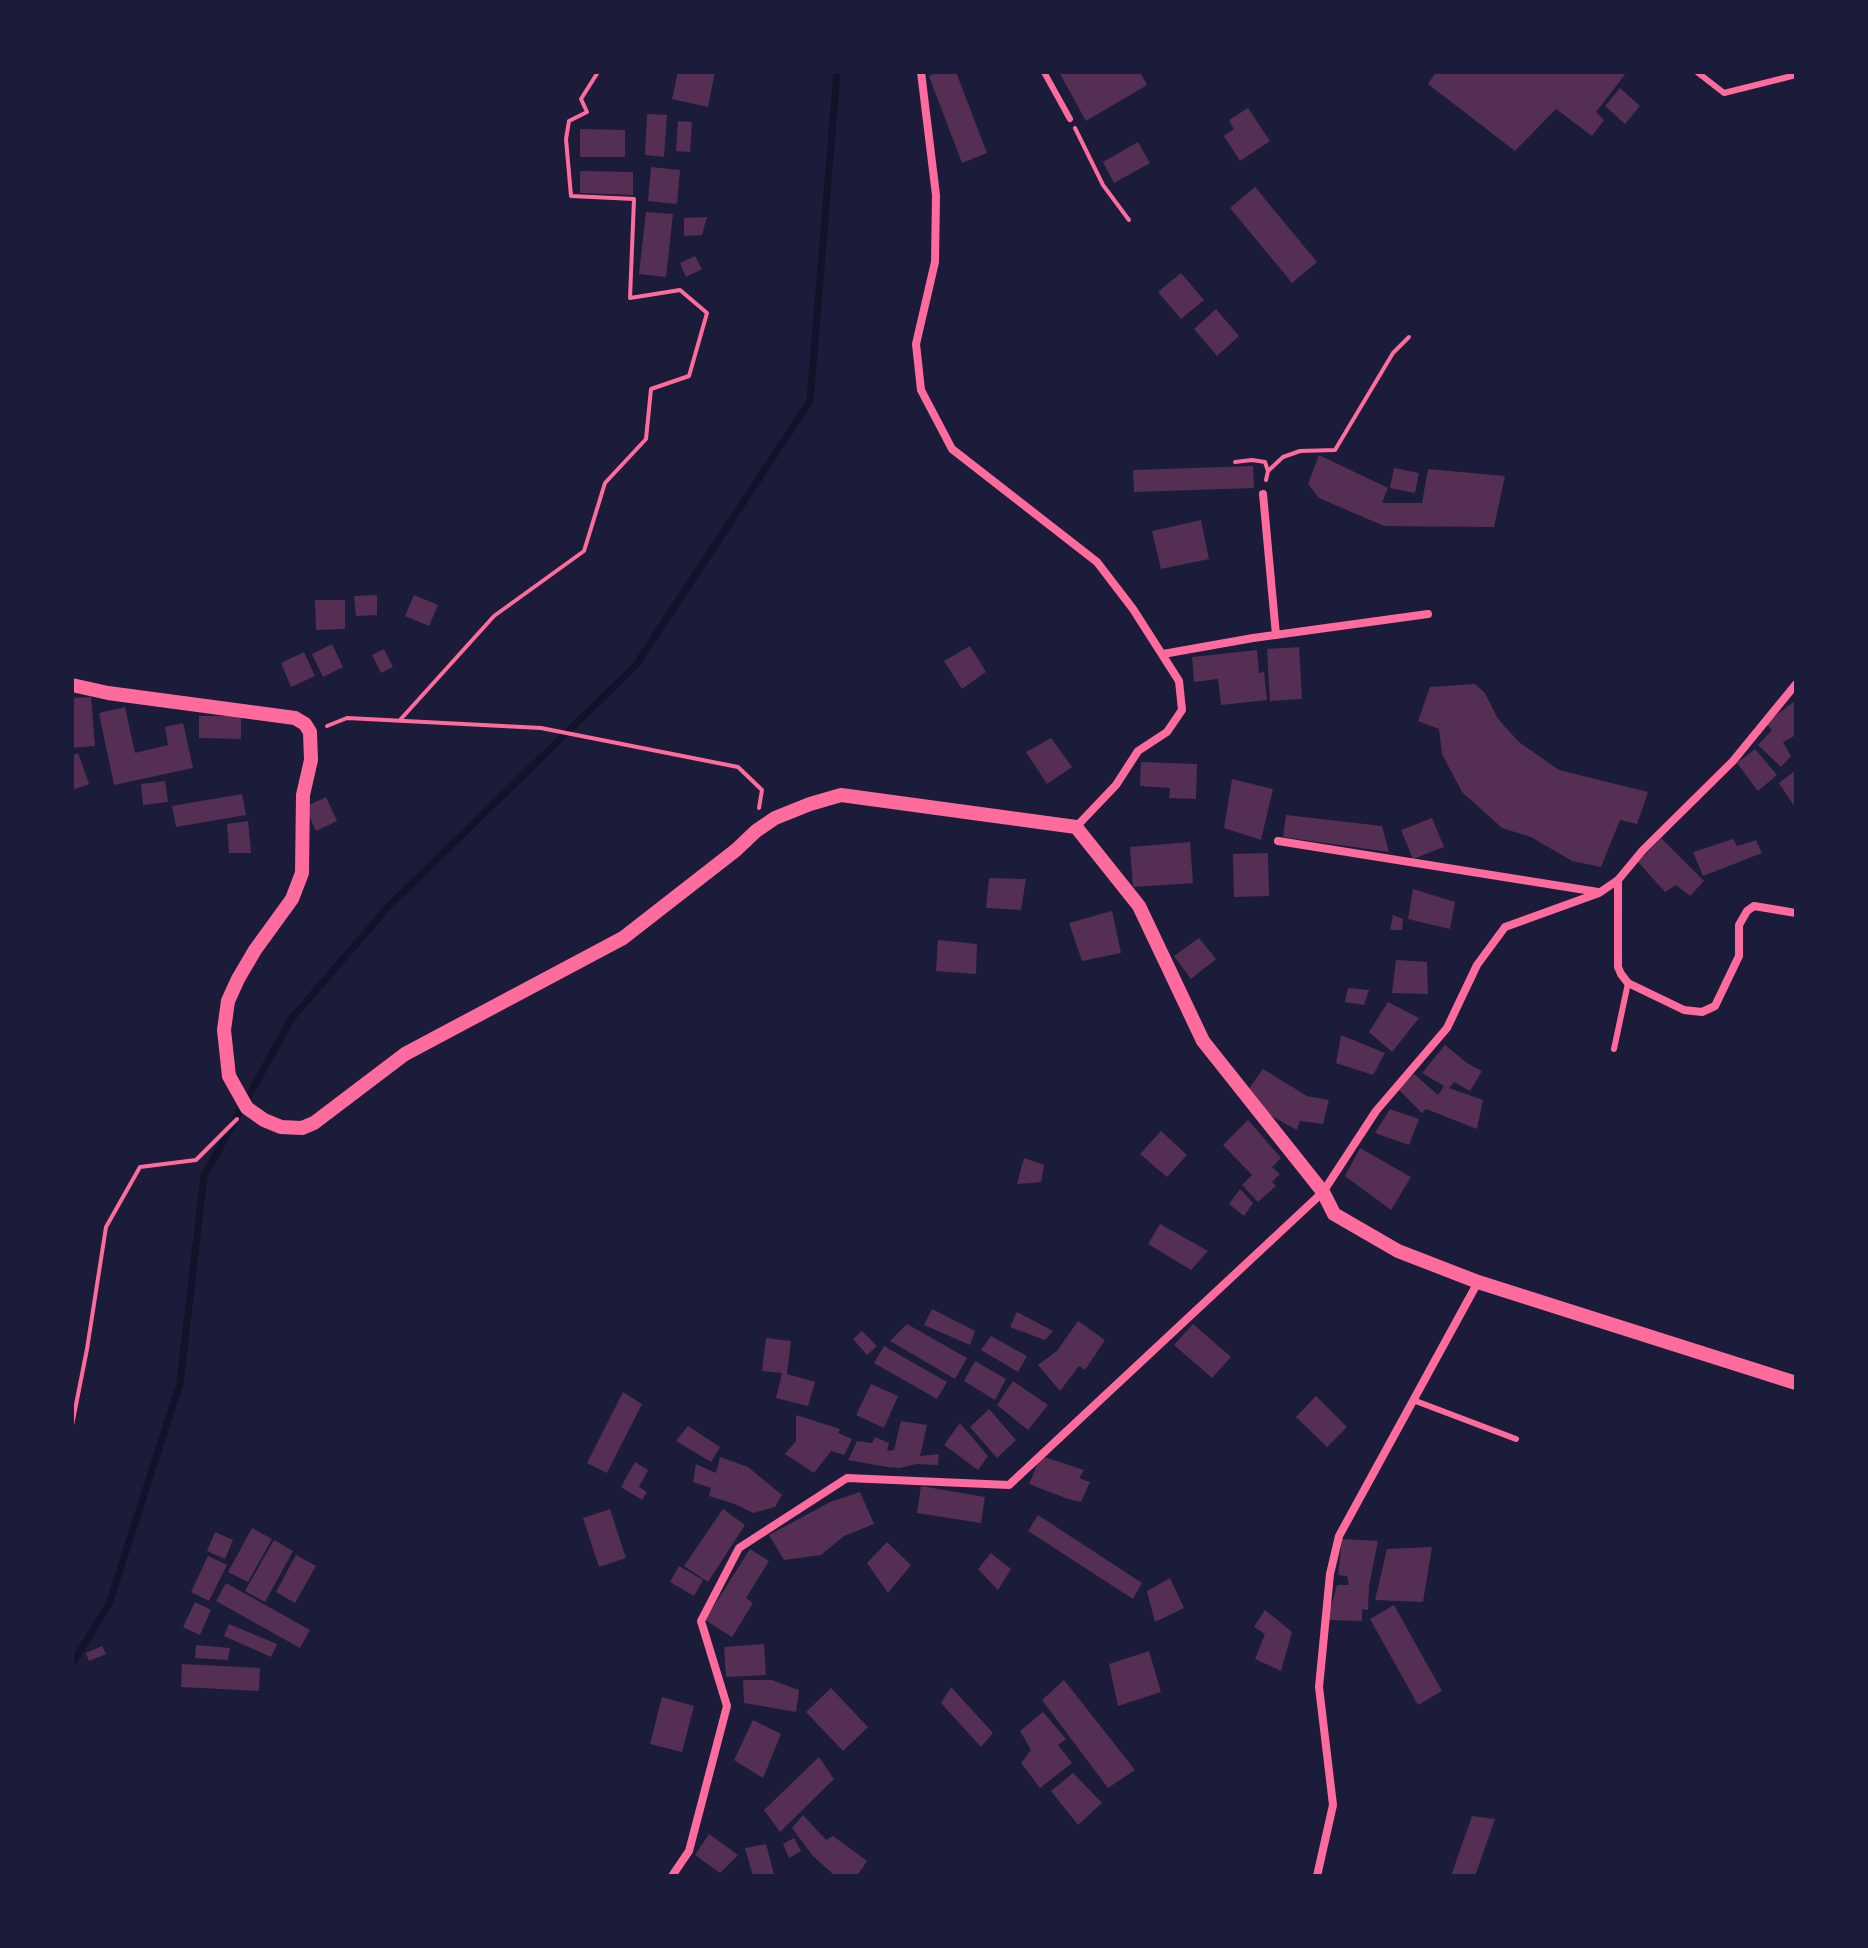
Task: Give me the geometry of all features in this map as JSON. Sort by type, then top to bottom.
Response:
[{"type":"street","points":[[921,72],[936,195],[935,262],[916,344],[921,390],[952,449],[1097,562],[1133,609],[1179,681],[1182,710],[1167,732],[1138,751],[1116,785],[1076,827]]},
{"type":"street","points":[[1263,494],[1276,635]]},
{"type":"street","points":[[1163,654],[1428,614]]},
{"type":"street","points":[[672,1876],[689,1851],[727,1706],[701,1621],[739,1548],[847,1478],[1009,1485],[1323,1192],[1376,1111],[1447,1028],[1477,965],[1505,927],[1599,893],[1618,880],[1643,850],[1733,761],[1796,684]]},
{"type":"street","points":[[72,685],[123,695],[295,718],[305,724],[310,732],[311,760],[303,795],[302,873],[292,899],[255,950],[228,1001],[224,1030],[229,1076],[247,1108],[281,1127],[302,1128],[314,1123],[405,1054],[623,938],[756,831],[787,813],[841,795],[1076,827],[1139,906],[1203,1041],[1323,1192],[1334,1214],[1398,1251],[1478,1282],[1796,1383]]},
{"type":"street","points":[[1278,841],[1599,893]]},
{"type":"street","points":[[1618,880],[1618,967],[1628,983],[1684,1010],[1702,1012],[1715,1006],[1739,956],[1739,925],[1747,911],[1754,906],[1796,913]]},
{"type":"street","points":[[1317,1876],[1333,1805],[1319,1687],[1330,1574],[1339,1536],[1478,1282]]},
{"type":"lane","points":[[1044,72],[1070,119]]},
{"type":"lane","points":[[1697,72],[1724,93],[1796,75]]},
{"type":"lane","points":[[1614,1049],[1628,983]]},
{"type":"lane","points":[[1413,1400],[1516,1439]]},
{"type":"path","points":[[400,720],[494,616],[584,551],[605,483],[646,439],[651,389],[689,376],[693,363],[707,313],[680,290],[630,298],[634,199],[571,196],[566,139],[569,121],[587,112],[581,99],[598,72]]},
{"type":"path","points":[[1070,119],[1103,185],[1129,220]]},
{"type":"path","points":[[1268,471],[1283,457],[1300,451],[1335,450],[1393,353],[1409,337]]},
{"type":"path","points":[[1235,462],[1265,462],[1268,471],[1263,494]]},
{"type":"path","points":[[310,732],[347,718],[541,728],[738,767],[762,790],[756,831]]},
{"type":"path","points":[[72,1425],[106,1227],[140,1167],[196,1160],[247,1108]]},
{"type":"building","points":[[678,72],[715,72],[708,107],[672,99]]},
{"type":"building","points":[[938,72],[956,72],[987,153],[962,163],[929,76]]},
{"type":"building","points":[[1059,72],[1140,72],[1147,85],[1086,121]]},
{"type":"building","points":[[1436,72],[1627,72],[1596,112],[1604,120],[1592,136],[1556,109],[1515,151],[1428,84]]},
{"type":"building","points":[[1620,88],[1640,106],[1625,124],[1605,106]]},
{"type":"building","points":[[1248,108],[1270,141],[1240,161],[1224,136],[1234,129],[1229,120]]},
{"type":"building","points":[[647,114],[667,115],[664,157],[645,155]]},
{"type":"building","points":[[678,121],[692,122],[690,152],[676,151]]},
{"type":"building","points":[[580,129],[625,130],[625,157],[580,157]]},
{"type":"building","points":[[1138,142],[1150,163],[1114,183],[1103,162]]},
{"type":"building","points":[[651,167],[680,170],[677,204],[648,201]]},
{"type":"building","points":[[580,171],[633,172],[633,195],[580,193]]},
{"type":"building","points":[[1255,187],[1317,262],[1292,283],[1230,208]]},
{"type":"building","points":[[646,212],[673,214],[666,277],[639,274]]},
{"type":"building","points":[[707,217],[702,235],[684,236],[684,218]]},
{"type":"building","points":[[695,256],[702,269],[686,277],[680,263]]},
{"type":"building","points":[[1181,273],[1204,300],[1181,319],[1158,292]]},
{"type":"building","points":[[1216,309],[1239,336],[1217,356],[1194,329]]},
{"type":"building","points":[[1319,455],[1388,488],[1382,503],[1422,503],[1428,469],[1505,476],[1494,527],[1384,526],[1319,498],[1308,484]]},
{"type":"building","points":[[1253,466],[1254,488],[1134,492],[1133,470]]},
{"type":"building","points":[[1394,468],[1419,473],[1415,493],[1390,488]]},
{"type":"building","points":[[1201,520],[1209,559],[1161,569],[1152,531]]},
{"type":"building","points":[[377,595],[377,615],[356,616],[354,596]]},
{"type":"building","points":[[414,595],[438,605],[429,626],[405,616]]},
{"type":"building","points":[[315,600],[345,600],[345,629],[316,630]]},
{"type":"building","points":[[332,644],[343,667],[323,677],[312,654]]},
{"type":"building","points":[[970,646],[986,672],[962,689],[944,661]]},
{"type":"building","points":[[1299,647],[1302,699],[1270,701],[1267,649]]},
{"type":"building","points":[[384,649],[393,667],[381,673],[372,655]]},
{"type":"building","points":[[1257,650],[1259,673],[1264,672],[1267,700],[1221,705],[1218,679],[1194,682],[1192,657]]},
{"type":"building","points":[[304,652],[315,676],[291,687],[281,663]]},
{"type":"building","points":[[1475,684],[1485,693],[1498,719],[1519,742],[1559,770],[1648,792],[1637,824],[1620,820],[1601,867],[1572,861],[1531,837],[1502,828],[1462,792],[1442,754],[1439,729],[1418,721],[1430,687]]},
{"type":"building","points":[[91,697],[95,746],[72,748],[72,698]]},
{"type":"building","points":[[1796,700],[1796,735],[1783,742],[1791,756],[1781,767],[1758,745],[1772,730],[1766,723]]},
{"type":"building","points":[[125,707],[135,753],[168,745],[165,727],[183,723],[193,768],[114,785],[99,713]]},
{"type":"building","points":[[199,716],[241,716],[241,739],[199,738]]},
{"type":"building","points":[[1051,738],[1072,767],[1047,784],[1026,752]]},
{"type":"building","points":[[1755,749],[1777,775],[1758,791],[1737,763]]},
{"type":"building","points":[[78,753],[89,784],[72,790],[72,756]]},
{"type":"building","points":[[1141,762],[1197,764],[1196,799],[1169,798],[1170,788],[1140,786]]},
{"type":"building","points":[[1796,770],[1796,809],[1779,783]]},
{"type":"building","points":[[1232,779],[1273,789],[1261,840],[1224,828]]},
{"type":"building","points":[[165,781],[168,802],[143,805],[141,784]]},
{"type":"building","points":[[242,794],[246,815],[176,827],[172,806]]},
{"type":"building","points":[[326,797],[337,821],[316,831],[305,807]]},
{"type":"building","points":[[1286,815],[1382,826],[1389,852],[1283,837]]},
{"type":"building","points":[[1432,818],[1444,847],[1413,859],[1401,830]]},
{"type":"building","points":[[248,821],[251,853],[229,853],[227,824]]},
{"type":"building","points":[[1661,838],[1704,881],[1690,896],[1676,885],[1665,892],[1638,862]]},
{"type":"building","points":[[1733,839],[1737,846],[1756,840],[1762,853],[1703,876],[1693,852]]},
{"type":"building","points":[[1190,842],[1193,883],[1133,887],[1130,847]]},
{"type":"building","points":[[1268,853],[1269,896],[1234,897],[1233,854]]},
{"type":"building","points":[[989,878],[1026,879],[1021,910],[986,908]]},
{"type":"building","points":[[1413,889],[1455,902],[1450,929],[1408,919]]},
{"type":"building","points":[[1112,911],[1121,953],[1082,961],[1069,923]]},
{"type":"building","points":[[1393,915],[1403,919],[1402,930],[1390,930]]},
{"type":"building","points":[[1199,938],[1216,959],[1191,979],[1174,956]]},
{"type":"building","points":[[938,940],[977,944],[976,974],[936,971]]},
{"type":"building","points":[[1396,960],[1427,962],[1428,994],[1392,993]]},
{"type":"building","points":[[1348,988],[1369,990],[1364,1005],[1345,1002]]},
{"type":"building","points":[[1388,1002],[1419,1018],[1392,1052],[1369,1032]]},
{"type":"building","points":[[1341,1035],[1385,1053],[1373,1075],[1336,1063]]},
{"type":"building","points":[[1445,1045],[1482,1071],[1470,1091],[1454,1082],[1449,1088],[1483,1100],[1477,1129],[1426,1109],[1422,1113],[1398,1089],[1414,1074],[1438,1095],[1444,1086],[1422,1073]]},
{"type":"building","points":[[1263,1069],[1307,1096],[1329,1100],[1323,1124],[1300,1121],[1297,1130],[1266,1113],[1245,1094]]},
{"type":"building","points":[[1390,1109],[1419,1119],[1409,1145],[1375,1133]]},
{"type":"building","points":[[1248,1120],[1281,1158],[1272,1167],[1280,1174],[1272,1182],[1276,1186],[1258,1202],[1242,1185],[1252,1175],[1223,1145]]},
{"type":"building","points":[[1161,1131],[1187,1155],[1167,1177],[1140,1154]]},
{"type":"building","points":[[1360,1148],[1411,1177],[1391,1210],[1345,1176]]},
{"type":"building","points":[[1024,1158],[1044,1165],[1041,1182],[1017,1184]]},
{"type":"building","points":[[1240,1189],[1253,1203],[1244,1216],[1229,1204]]},
{"type":"building","points":[[1160,1224],[1208,1251],[1191,1270],[1148,1244]]},
{"type":"building","points":[[932,1309],[975,1331],[970,1345],[924,1325]]},
{"type":"building","points":[[1017,1312],[1053,1331],[1045,1340],[1010,1327]]},
{"type":"building","points":[[1078,1321],[1105,1340],[1085,1370],[1079,1366],[1060,1391],[1038,1365],[1057,1351]]},
{"type":"building","points":[[907,1324],[967,1358],[955,1379],[890,1341]]},
{"type":"building","points":[[1193,1324],[1231,1357],[1212,1378],[1174,1345]]},
{"type":"building","points":[[862,1331],[877,1346],[867,1355],[853,1339]]},
{"type":"building","points":[[991,1336],[1027,1356],[1018,1372],[981,1350]]},
{"type":"building","points":[[766,1338],[791,1341],[787,1374],[815,1382],[808,1406],[776,1398],[782,1373],[762,1371]]},
{"type":"building","points":[[884,1346],[947,1382],[937,1399],[874,1363]]},
{"type":"building","points":[[975,1361],[1006,1379],[995,1400],[964,1381]]},
{"type":"building","points":[[1013,1381],[1048,1405],[1028,1430],[997,1405]]},
{"type":"building","points":[[871,1384],[898,1396],[884,1428],[856,1415]]},
{"type":"building","points":[[623,1392],[642,1404],[607,1473],[587,1463]]},
{"type":"building","points":[[1316,1396],[1347,1427],[1327,1447],[1296,1417]]},
{"type":"building","points":[[989,1409],[1016,1440],[997,1458],[970,1427]]},
{"type":"building","points":[[796,1415],[840,1429],[838,1433],[852,1439],[844,1455],[831,1451],[814,1473],[785,1454],[796,1441]]},
{"type":"building","points":[[901,1421],[927,1425],[920,1456],[939,1454],[938,1465],[916,1464],[900,1468],[848,1460],[857,1441],[872,1443],[875,1437],[889,1443],[887,1451],[894,1450]]},
{"type":"building","points":[[960,1423],[988,1456],[978,1470],[944,1445]]},
{"type":"building","points":[[688,1426],[720,1447],[711,1462],[676,1441]]},
{"type":"building","points":[[1041,1456],[1084,1470],[1079,1478],[1090,1482],[1081,1502],[1029,1484]]},
{"type":"building","points":[[720,1457],[748,1467],[782,1495],[775,1507],[753,1513],[709,1496],[711,1488],[693,1482],[696,1464],[716,1473]]},
{"type":"building","points":[[635,1462],[648,1470],[639,1487],[647,1492],[642,1500],[621,1487]]},
{"type":"building","points":[[921,1486],[985,1497],[981,1523],[917,1513]]},
{"type":"building","points":[[860,1492],[874,1524],[844,1536],[821,1555],[784,1560],[769,1535],[830,1502]]},
{"type":"building","points":[[610,1509],[626,1558],[599,1567],[583,1518]]},
{"type":"building","points":[[723,1509],[745,1525],[708,1582],[684,1566]]},
{"type":"building","points":[[1038,1515],[1142,1583],[1133,1599],[1028,1531]]},
{"type":"building","points":[[252,1528],[272,1539],[248,1582],[228,1572]]},
{"type":"building","points":[[215,1532],[233,1540],[225,1559],[207,1551]]},
{"type":"building","points":[[1342,1539],[1378,1541],[1369,1586],[1368,1610],[1362,1609],[1362,1621],[1327,1620],[1337,1585],[1349,1585],[1347,1576],[1338,1575]]},
{"type":"building","points":[[274,1540],[293,1551],[265,1602],[245,1591]]},
{"type":"building","points":[[887,1542],[911,1565],[888,1593],[867,1563]]},
{"type":"building","points":[[1432,1547],[1423,1602],[1375,1600],[1387,1549]]},
{"type":"building","points":[[750,1549],[769,1561],[746,1598],[753,1603],[732,1637],[705,1620]]},
{"type":"building","points":[[991,1553],[1011,1569],[998,1590],[978,1569]]},
{"type":"building","points":[[296,1555],[316,1566],[295,1603],[276,1592]]},
{"type":"building","points":[[208,1556],[227,1565],[209,1601],[191,1592]]},
{"type":"building","points":[[679,1566],[703,1580],[694,1596],[670,1582]]},
{"type":"building","points":[[1170,1578],[1184,1608],[1155,1622],[1147,1591]]},
{"type":"building","points":[[226,1583],[310,1630],[300,1648],[216,1601]]},
{"type":"building","points":[[195,1602],[211,1610],[200,1635],[183,1627]]},
{"type":"building","points":[[1394,1605],[1442,1691],[1418,1705],[1370,1619]]},
{"type":"building","points":[[1265,1610],[1292,1632],[1281,1671],[1255,1659],[1265,1634],[1254,1627]]},
{"type":"building","points":[[229,1624],[277,1644],[271,1657],[224,1636]]},
{"type":"building","points":[[764,1644],[766,1675],[726,1677],[724,1647]]},
{"type":"building","points":[[196,1645],[230,1648],[228,1660],[195,1658]]},
{"type":"building","points":[[102,1646],[106,1654],[89,1661],[86,1653]]},
{"type":"building","points":[[1149,1651],[1161,1692],[1118,1706],[1109,1664]]},
{"type":"building","points":[[182,1664],[260,1668],[259,1691],[181,1687]]},
{"type":"building","points":[[743,1680],[772,1680],[799,1690],[796,1712],[744,1703]]},
{"type":"building","points":[[1064,1680],[1135,1770],[1108,1788],[1042,1700]]},
{"type":"building","points":[[951,1687],[993,1733],[981,1747],[941,1703]]},
{"type":"building","points":[[831,1688],[868,1727],[843,1751],[806,1712]]},
{"type":"building","points":[[662,1697],[694,1706],[682,1752],[650,1744]]},
{"type":"building","points":[[1043,1712],[1066,1739],[1058,1745],[1072,1763],[1040,1788],[1021,1763],[1031,1750],[1020,1731]]},
{"type":"building","points":[[753,1720],[781,1734],[763,1778],[734,1760]]},
{"type":"building","points":[[819,1757],[834,1779],[780,1832],[764,1810]]},
{"type":"building","points":[[1073,1773],[1102,1803],[1078,1825],[1051,1791]]},
{"type":"building","points":[[803,1815],[826,1840],[833,1836],[867,1861],[857,1876],[835,1876],[812,1855],[792,1828]]},
{"type":"building","points":[[1472,1816],[1495,1819],[1475,1876],[1451,1876]]},
{"type":"building","points":[[709,1834],[738,1855],[720,1873],[695,1855]]},
{"type":"building","points":[[794,1838],[801,1851],[789,1858],[783,1844]]},
{"type":"building","points":[[766,1844],[774,1874],[753,1876],[745,1848]]},
{"type":"waterway","points":[[72,1664],[109,1604],[180,1383],[204,1176],[292,1018],[389,906],[636,665],[810,401],[837,72]]}]
